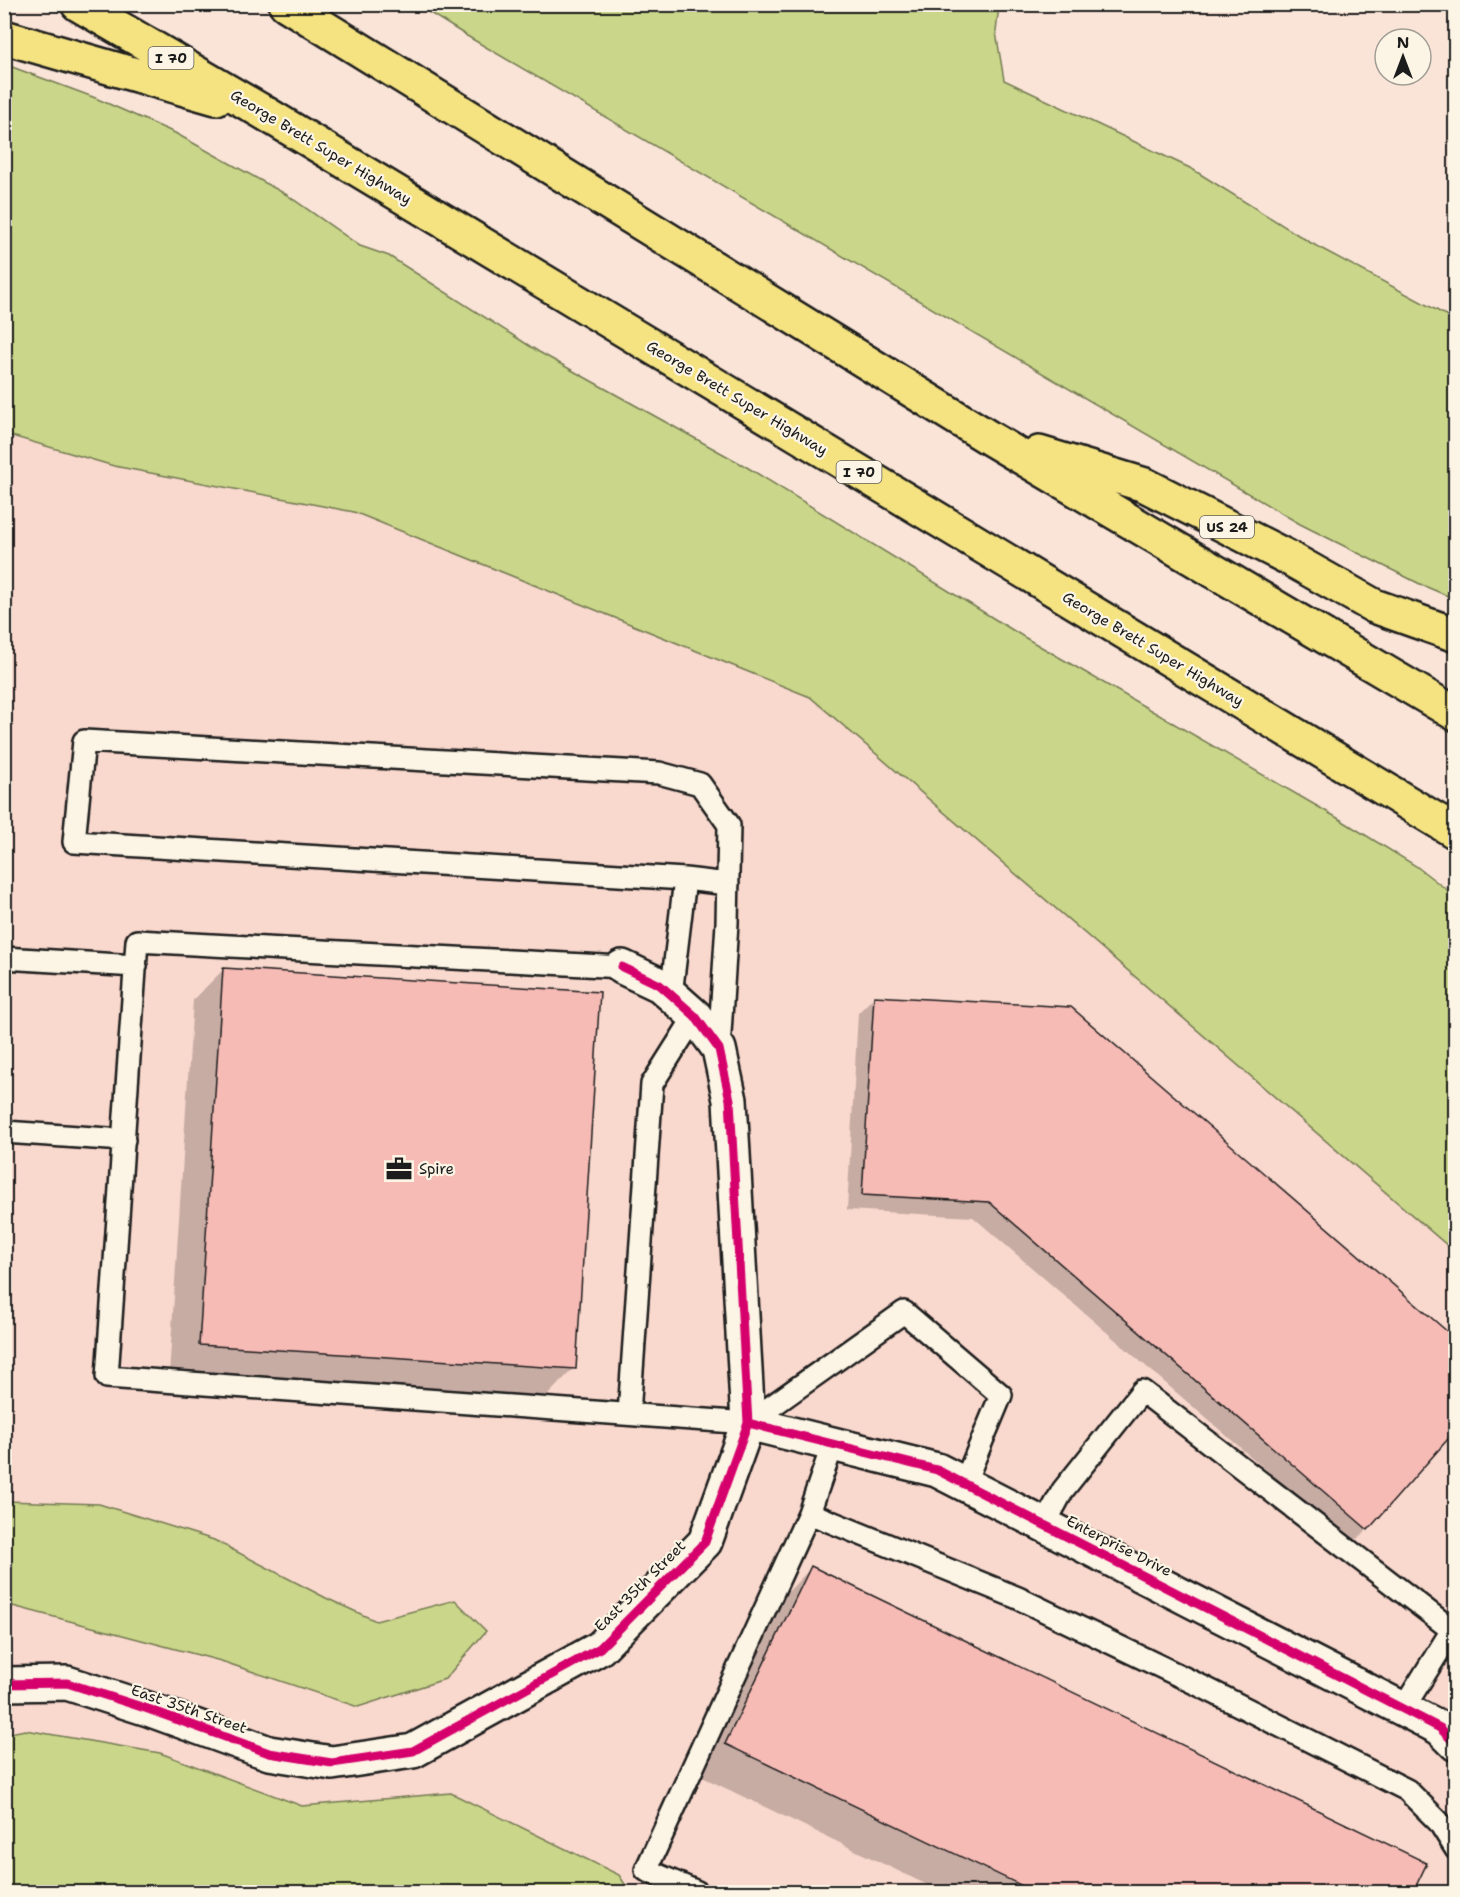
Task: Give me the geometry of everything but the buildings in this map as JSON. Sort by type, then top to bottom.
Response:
[{"type":"highway","name":"George Brett Super Highway","points":[[78,4],[263,112],[1455,832]]},
{"type":"highway","points":[[286,4],[991,439],[1455,714]]},
{"type":"highway","points":[[4,37],[263,112]]},
{"type":"highway","name":"US 24","points":[[991,439],[1145,485],[1287,557],[1374,606],[1455,635]]},
{"type":"street","name":"East 35th Street","points":[[4,1684],[67,1683],[148,1709],[269,1753],[332,1763],[413,1751],[600,1648],[705,1542],[748,1423],[730,1100],[719,1049],[695,1016],[660,985],[622,967]]},
{"type":"street","name":"Enterprise Drive","points":[[748,1423],[937,1470],[1440,1728],[1455,1744]]},
{"type":"lane","points":[[719,1049],[728,884],[729,825],[700,784],[659,773],[84,741],[74,842],[685,879],[728,884]]},
{"type":"lane","points":[[671,995],[685,879]]},
{"type":"lane","points":[[622,967],[137,941],[107,1377],[748,1423],[904,1312],[1001,1395],[964,1484]]},
{"type":"lane","points":[[4,958],[136,966]]},
{"type":"lane","points":[[629,1414],[652,1084],[695,1016]]},
{"type":"lane","points":[[4,1132],[124,1140]]},
{"type":"lane","points":[[1044,1525],[1063,1490],[1142,1391],[1454,1631],[1403,1709]]},
{"type":"lane","points":[[697,1893],[646,1870],[809,1513],[833,1444]]},
{"type":"lane","points":[[809,1513],[1018,1598],[1407,1790],[1439,1822],[1455,1849]]},
{"type":"shaded area","points":[[4,434],[114,466],[354,512],[810,697],[1455,1252],[1455,1892],[5,1892]]},
{"type":"green space","points":[[417,5],[999,5],[996,32],[1004,80],[1192,169],[1311,243],[1455,320],[1455,599],[1300,524]]},
{"type":"green space","points":[[4,64],[93,97],[175,133],[287,195],[360,246],[389,256],[539,352],[745,466],[1024,637],[1341,820],[1416,866],[1455,896],[1455,1252],[810,697],[354,512],[114,466],[5,434]]},
{"type":"green space","points":[[5,1501],[99,1504],[214,1540],[376,1621],[455,1600],[486,1631],[445,1679],[358,1707],[221,1661],[9,1605],[5,1606]]},
{"type":"green space","points":[[25,1730],[160,1753],[302,1806],[451,1793],[619,1875],[630,1892],[5,1892],[5,1734]]},
{"type":"cycle path","points":[[4,1684],[67,1683],[148,1709],[269,1753],[332,1763],[413,1751],[600,1648],[705,1542],[748,1423],[730,1100],[719,1049],[695,1016],[660,985],[622,967]]},
{"type":"cycle path","points":[[748,1423],[937,1470],[1440,1728],[1456,1744]]},
{"type":"place","name":"Spire","points":[[399,1169]]}]
